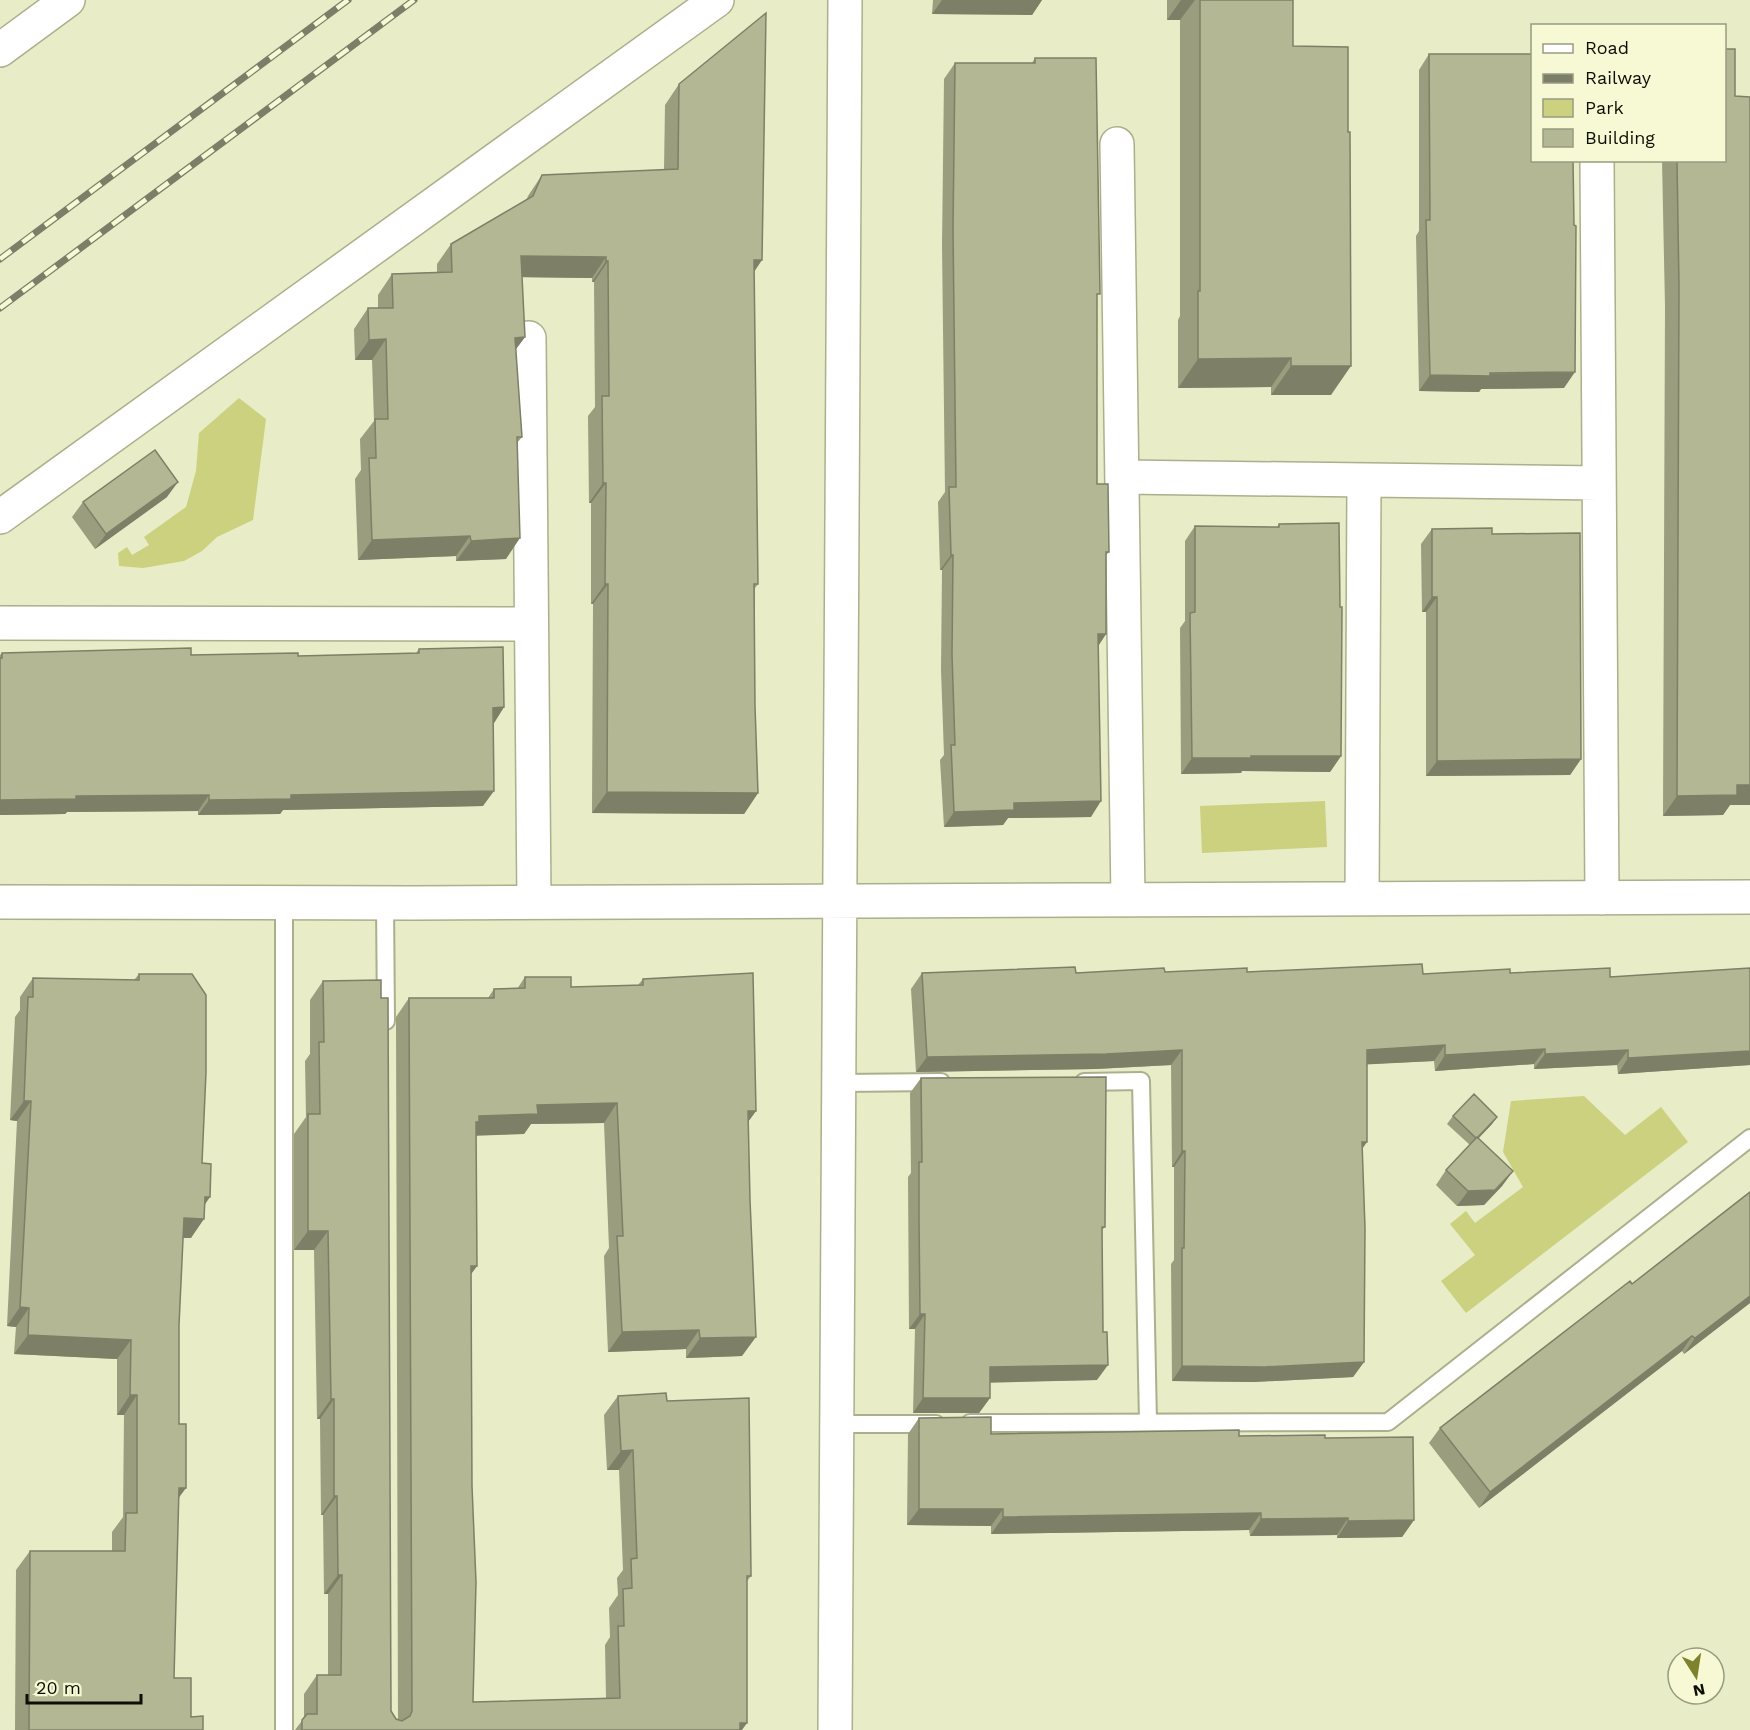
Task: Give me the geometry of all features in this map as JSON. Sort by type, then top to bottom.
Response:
[{"type":"street","points":[[0,50],[68,0]]},
{"type":"street","points":[[0,517],[717,0]]},
{"type":"street","points":[[835,1730],[845,0]]},
{"type":"street","points":[[1117,144],[1128,899]]},
{"type":"street","points":[[1597,162],[1602,898]]},
{"type":"street","points":[[529,338],[534,902]]},
{"type":"street","points":[[1122,477],[1599,483]]},
{"type":"street","points":[[1362,899],[1364,480]]},
{"type":"street","points":[[0,622],[531,624]]},
{"type":"street","points":[[0,902],[385,903],[1750,897]]},
{"type":"lane","points":[[284,903],[284,1730]]},
{"type":"lane","points":[[385,903],[386,1042]]},
{"type":"lane","points":[[1071,1082],[1141,1081],[1148,1422]]},
{"type":"lane","points":[[840,1083],[954,1082]]},
{"type":"lane","points":[[838,1424],[1388,1422],[1750,1138]]},
{"type":"green space","points":[[239,398],[266,419],[253,520],[217,537],[202,551],[184,561],[143,568],[119,566],[118,553],[127,547],[132,555],[149,545],[144,537],[186,507],[196,471],[199,433]]},
{"type":"green space","points":[[1325,801],[1327,847],[1202,853],[1200,806]]},
{"type":"green space","points":[[1584,1096],[1625,1135],[1661,1107],[1688,1142],[1466,1313],[1441,1281],[1475,1255],[1450,1224],[1466,1211],[1475,1223],[1523,1187],[1503,1152],[1511,1101]]},
{"type":"building","points":[[1200,0],[1293,0],[1293,46],[1348,47],[1351,366],[1291,366],[1291,358],[1198,359]]},
{"type":"building","points":[[766,13],[762,260],[754,260],[758,584],[754,584],[758,793],[607,792],[608,584],[605,584],[606,483],[603,483],[602,396],[609,396],[608,261],[606,257],[521,256],[525,337],[515,338],[522,437],[517,437],[520,538],[471,541],[470,536],[372,540],[369,458],[376,458],[375,419],[388,419],[386,339],[369,340],[368,308],[393,308],[392,274],[452,272],[451,244],[533,196],[542,175],[678,169],[679,84]]},
{"type":"building","points":[[1726,49],[1735,49],[1735,96],[1750,97],[1750,785],[1737,785],[1737,795],[1677,796],[1679,287],[1677,162],[1726,162]]},
{"type":"building","points":[[1429,54],[1531,54],[1531,162],[1573,162],[1574,225],[1576,226],[1575,372],[1490,373],[1490,376],[1430,375],[1426,220],[1430,220]]},
{"type":"building","points":[[1035,58],[1096,58],[1100,294],[1097,294],[1097,484],[1108,484],[1109,552],[1106,552],[1106,634],[1098,634],[1101,801],[1014,803],[1014,810],[954,812],[951,745],[955,745],[952,655],[953,555],[951,555],[949,487],[956,487],[953,230],[955,63],[1035,63]]},
{"type":"building","points":[[155,450],[178,482],[106,534],[83,502]]},
{"type":"building","points":[[1339,523],[1340,607],[1342,607],[1341,756],[1192,758],[1190,613],[1195,612],[1195,526],[1279,527],[1279,524]]},
{"type":"building","points":[[1492,528],[1492,534],[1580,533],[1581,759],[1437,761],[1437,597],[1432,597],[1432,529]]},
{"type":"building","points":[[503,647],[504,707],[493,708],[494,791],[291,795],[291,799],[209,800],[209,795],[76,796],[76,799],[0,800],[0,658],[2,658],[2,653],[191,648],[191,655],[298,653],[298,656],[419,653],[419,649]]},
{"type":"building","points":[[1422,964],[1423,974],[1510,969],[1510,973],[1610,968],[1610,977],[1750,968],[1750,1051],[1628,1058],[1628,1050],[1545,1054],[1545,1049],[1445,1055],[1445,1045],[1367,1050],[1367,1142],[1362,1142],[1365,1228],[1364,1362],[1264,1367],[1182,1366],[1185,1151],[1182,1151],[1182,1050],[1106,1054],[927,1057],[922,973],[1075,967],[1076,973],[1164,968],[1165,972],[1247,968],[1247,972]]},
{"type":"building","points":[[753,973],[756,1111],[748,1111],[756,1337],[700,1338],[699,1330],[622,1332],[617,1236],[623,1236],[617,1103],[537,1105],[538,1114],[479,1116],[479,1122],[476,1122],[477,1266],[471,1266],[472,1486],[476,1582],[473,1702],[620,1698],[618,1626],[624,1626],[623,1589],[632,1588],[631,1559],[637,1558],[633,1450],[621,1451],[618,1396],[666,1393],[667,1401],[749,1398],[751,1576],[747,1576],[747,1723],[740,1723],[740,1730],[302,1730],[302,1720],[307,1714],[317,1714],[317,1675],[341,1675],[342,1575],[338,1575],[337,1496],[334,1496],[334,1399],[331,1399],[328,1231],[308,1231],[308,1114],[320,1114],[319,1042],[324,1042],[323,981],[381,980],[381,998],[388,998],[391,1711],[396,1719],[402,1721],[410,1716],[412,1711],[409,998],[494,998],[494,989],[525,988],[525,977],[571,977],[571,987],[643,985],[643,979]]},
{"type":"building","points":[[139,974],[192,974],[206,995],[206,1072],[202,1163],[211,1164],[210,1197],[205,1197],[204,1219],[184,1218],[179,1325],[179,1424],[186,1424],[186,1488],[179,1488],[174,1678],[191,1678],[191,1717],[203,1716],[203,1730],[29,1730],[30,1551],[125,1551],[126,1513],[137,1513],[137,1395],[130,1395],[131,1340],[28,1335],[29,1308],[20,1307],[31,1101],[24,1101],[28,997],[33,997],[33,978],[139,980]]},
{"type":"building","points":[[1106,1077],[1105,1227],[1102,1227],[1103,1332],[1107,1332],[1108,1365],[990,1367],[990,1398],[923,1398],[925,1314],[920,1314],[919,1218],[919,1162],[922,1162],[921,1078]]},
{"type":"building","points":[[1474,1094],[1497,1117],[1477,1138],[1453,1116]]},
{"type":"building","points":[[1477,1137],[1513,1171],[1495,1190],[1468,1191],[1446,1170]]},
{"type":"building","points":[[1750,1192],[1750,1296],[1695,1338],[1692,1336],[1490,1492],[1440,1428],[1630,1281],[1632,1284]]},
{"type":"building","points":[[991,1417],[991,1434],[1239,1430],[1239,1436],[1413,1437],[1414,1520],[1261,1519],[1261,1513],[1003,1517],[1003,1509],[919,1509],[919,1418]]},
{"type":"railway","points":[[0,259],[348,0]]},
{"type":"railway","points":[[0,308],[414,0]]}]
